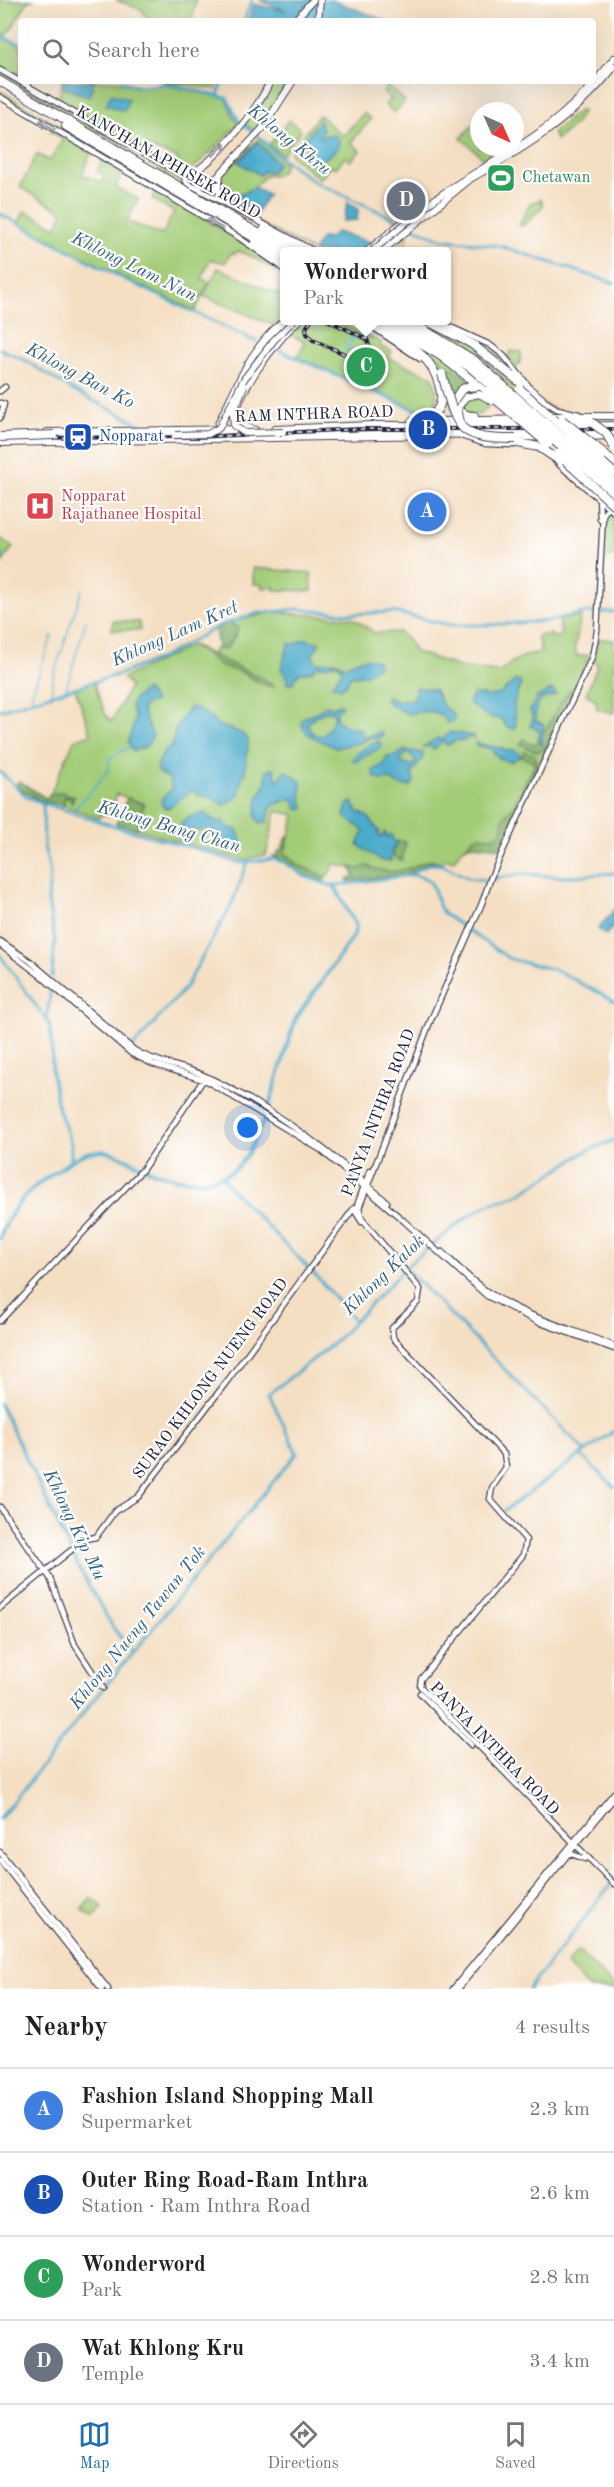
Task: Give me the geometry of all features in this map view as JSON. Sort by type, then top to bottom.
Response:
[{"type":"highway","name":"KANCHANAPHISEK ROAD","points":[[0,81],[223,215],[280,253]]},
{"type":"highway","name":"KANCHANAPHISEK ROAD","points":[[0,86],[281,247]]},
{"type":"highway","points":[[223,215],[301,247]]},
{"type":"highway","points":[[223,215],[280,265]]},
{"type":"highway","points":[[372,426],[417,422],[430,418],[437,410],[441,400],[438,365],[427,354],[384,325]]},
{"type":"highway","points":[[385,325],[441,356],[486,390],[612,509]]},
{"type":"highway","points":[[403,325],[473,365],[614,495]]},
{"type":"highway","points":[[414,325],[473,365],[614,483],[602,492],[595,493]]},
{"type":"highway","points":[[436,325],[472,344],[614,463]]},
{"type":"highway","points":[[440,376],[454,418],[463,429],[478,438],[534,438]]},
{"type":"highway","points":[[519,383],[541,399]]},
{"type":"highway","points":[[519,383],[614,473]]},
{"type":"highway","points":[[486,390],[471,386],[460,390],[456,399],[459,411],[470,416],[533,416]]},
{"type":"highway","points":[[415,426],[450,421],[568,419],[591,422],[604,427],[614,438]]},
{"type":"highway","points":[[591,422],[606,433],[614,447]]},
{"type":"highway","name":"RAM INTHRA ROAD","points":[[227,434],[255,430],[372,426],[549,429]]},
{"type":"highway","name":"RAM INTHRA ROAD","points":[[0,437],[203,433],[326,436],[549,429]]},
{"type":"highway","name":"RAM INTHRA ROAD","points":[[0,437],[86,436],[108,439],[203,433]]},
{"type":"highway","points":[[474,440],[513,441],[539,447],[595,493],[604,497],[614,495]]},
{"type":"main road","points":[[297,18],[313,0]]},
{"type":"main road","points":[[318,18],[320,0]]},
{"type":"main road","points":[[596,79],[614,58]]},
{"type":"main road","points":[[372,247],[440,191],[522,150],[558,124],[584,101],[614,67]]},
{"type":"main road","points":[[0,70],[18,81]]},
{"type":"main road","points":[[24,84],[178,173],[192,176],[200,185],[217,193],[232,207],[304,247]]},
{"type":"main road","points":[[188,175],[198,170],[239,129],[262,98],[269,84]]},
{"type":"main road","points":[[198,170],[200,178],[206,181],[213,181],[219,176],[262,129],[290,84]]},
{"type":"main road","points":[[377,247],[471,176],[553,122],[592,84]]},
{"type":"main road","points":[[0,97],[238,237],[280,265]]},
{"type":"main road","points":[[217,193],[219,176]]},
{"type":"main road","points":[[387,247],[471,176]]},
{"type":"main road","points":[[382,247],[421,212]]},
{"type":"main road","points":[[385,236],[392,236],[392,243]]},
{"type":"main road","points":[[239,376],[263,342],[281,325]]},
{"type":"main road","points":[[203,433],[216,426],[239,376],[258,344],[281,325]]},
{"type":"main road","points":[[282,325],[265,344],[249,368],[233,413],[234,426],[245,433],[314,433],[326,436]]},
{"type":"main road","points":[[222,415],[227,425],[235,420],[257,370],[284,325]]},
{"type":"main road","points":[[108,439],[208,434],[219,428],[241,383],[284,325]]},
{"type":"main road","points":[[249,368],[277,337],[295,325]]},
{"type":"main road","points":[[257,370],[297,325]]},
{"type":"main road","points":[[368,325],[424,362],[440,376]]},
{"type":"main road","points":[[0,391],[5,387]]},
{"type":"main road","points":[[614,416],[581,414],[533,416],[503,409],[479,394],[469,395],[460,402],[458,416],[471,432],[486,436],[614,438]]},
{"type":"main road","points":[[541,399],[557,409],[581,414]]},
{"type":"main road","points":[[0,418],[1,405]]},
{"type":"main road","points":[[235,420],[239,426],[255,430]]},
{"type":"main road","name":"RAM INTHRA ROAD","points":[[549,429],[614,425]]},
{"type":"main road","name":"RAM INTHRA ROAD","points":[[549,429],[614,432]]},
{"type":"main road","points":[[407,434],[458,436],[486,444],[528,447],[547,456],[595,493]]},
{"type":"main road","points":[[567,471],[574,474],[579,472],[584,464],[590,443],[599,437]]},
{"type":"main road","points":[[580,482],[579,476],[587,465],[593,442],[600,438],[614,438]]},
{"type":"main road","name":"PANYA INTHRA ROAD","points":[[595,493],[600,565]]},
{"type":"main road","points":[[612,509],[614,495]]},
{"type":"main road","name":"PANYA INTHRA ROAD","points":[[404,1270],[362,1219],[357,1208],[489,877],[592,657],[596,643],[604,512],[612,509]]},
{"type":"main road","points":[[0,943],[30,961],[136,1056],[153,1064],[204,1079],[321,1150],[366,1184]]},
{"type":"main road","points":[[85,1012],[134,1050],[154,1060],[200,1074],[253,1102],[325,1148],[474,1286],[502,1305],[538,1322],[614,1347]]},
{"type":"main road","points":[[0,1321],[145,1168],[204,1079]]},
{"type":"main road","name":"PANYA INTHRA ROAD","points":[[357,1208],[366,1184]]},
{"type":"main road","points":[[348,1218],[357,1208]]},
{"type":"main road","name":"PANYA INTHRA ROAD","points":[[357,1208],[416,1286],[417,1298],[390,1328],[390,1340],[502,1456],[504,1467],[490,1487],[487,1497],[490,1504],[523,1538],[524,1544],[521,1554],[419,1677],[417,1688],[429,1703],[612,1884]]},
{"type":"main road","name":"SURAO KHLONG NUENG ROAD","points":[[0,1608],[85,1539],[96,1537],[113,1513],[138,1497],[357,1208]]},
{"type":"main road","points":[[0,1508],[51,1580],[75,1645],[103,1688]]},
{"type":"main road","points":[[453,1989],[613,1797]]},
{"type":"main road","points":[[458,1989],[569,1853],[573,1845]]},
{"type":"main road","name":"PANYA INTHRA ROAD","points":[[573,1845],[612,1884]]},
{"type":"main road","points":[[0,1852],[102,1989]]},
{"type":"main road","points":[[569,1853],[585,1859]]},
{"type":"main road","points":[[0,1861],[43,1908]]},
{"type":"main road","points":[[51,1919],[108,1989]]},
{"type":"green space","points":[[0,0],[34,0],[28,1],[7,36],[0,34]]},
{"type":"green space","points":[[116,0],[196,0],[192,18],[146,18],[142,10]]},
{"type":"green space","points":[[0,37],[18,45],[18,74],[16,77],[0,68]]},
{"type":"green space","points":[[0,72],[170,172],[182,176],[183,183],[304,247],[211,200],[0,77]]},
{"type":"green space","points":[[61,84],[64,84],[63,87],[89,97],[93,84],[126,84],[136,87],[165,85],[223,97],[227,100],[239,124],[187,173],[174,170],[178,158],[144,146],[141,151],[58,103]]},
{"type":"green space","points":[[181,84],[218,84],[216,89]]},
{"type":"green space","points":[[268,84],[287,84],[256,133],[245,123]]},
{"type":"green space","points":[[388,86],[405,101],[394,113],[385,105],[391,99],[383,92]]},
{"type":"green space","points":[[0,91],[175,194],[280,264],[0,96]]},
{"type":"green space","points":[[580,110],[582,112],[576,123],[556,140],[553,132]]},
{"type":"green space","points":[[364,113],[371,119],[351,142],[360,151],[350,161],[345,157],[336,168],[331,165],[320,179],[291,155],[291,151],[319,115],[343,136]]},
{"type":"green space","points":[[289,120],[301,130],[282,155],[269,145]]},
{"type":"green space","points":[[470,128],[470,146],[461,138]]},
{"type":"green space","points":[[51,129],[91,153],[82,175],[102,182],[104,174],[97,172],[102,160],[122,171],[116,188],[138,199],[127,221],[162,235],[174,212],[152,199],[156,191],[267,258],[280,269],[280,274],[253,257],[238,251],[235,254],[231,253],[225,263],[210,259],[202,279],[209,282],[195,311],[126,279],[18,223],[25,211],[57,227],[63,212],[20,187],[37,154],[50,161],[63,139],[50,131]]},
{"type":"green space","points":[[259,138],[285,163],[282,171],[274,176],[266,175],[252,189],[228,198],[221,188],[222,175]]},
{"type":"green space","points":[[541,199],[543,206],[524,225],[519,226],[530,203]]},
{"type":"green space","points":[[218,268],[280,295],[280,319],[273,325],[203,296]]},
{"type":"green space","points":[[300,325],[343,325],[381,342],[380,346],[392,351],[389,358],[433,377],[437,396],[430,415],[297,357],[305,342],[289,334]]},
{"type":"green space","points":[[389,325],[400,326],[462,365],[468,356],[419,325],[427,325],[482,361],[511,385],[513,383],[460,339],[543,404],[565,414],[520,410],[492,399],[490,402],[504,412],[491,404],[479,415],[466,414],[457,402],[464,390],[479,389]]},
{"type":"green space","points":[[438,325],[484,343],[503,359],[518,378]]},
{"type":"green space","points":[[424,348],[476,384],[462,386],[455,417],[439,365]]},
{"type":"green space","points":[[511,351],[521,352],[520,363],[516,368],[507,357]]},
{"type":"green space","points":[[611,512],[614,515],[614,557],[603,557],[604,516]]},
{"type":"green space","points":[[0,538],[13,547],[0,566]]},
{"type":"green space","points":[[253,568],[311,573],[312,591],[262,588],[261,584],[253,584]]},
{"type":"green space","points":[[272,612],[353,618],[375,633],[399,632],[407,639],[415,652],[463,668],[500,672],[519,659],[541,652],[537,636],[551,634],[552,637],[561,636],[559,620],[581,616],[575,647],[577,656],[590,655],[500,848],[474,845],[464,847],[453,861],[445,858],[443,863],[427,862],[405,871],[369,876],[361,870],[334,864],[327,877],[295,864],[284,854],[295,815],[276,811],[266,855],[242,860],[137,829],[144,804],[117,794],[109,816],[102,814],[99,818],[65,806],[63,800],[69,797],[72,802],[74,796],[61,792],[50,795],[74,740],[91,734],[75,688],[94,682],[105,714],[111,722],[130,686],[123,678],[192,645],[214,656],[214,649],[226,649],[236,635],[231,622]]},
{"type":"green space","points":[[113,621],[139,622],[140,630],[112,630]]},
{"type":"green space","points":[[231,622],[232,626],[237,626],[238,629],[226,649],[218,648],[215,629]]},
{"type":"green space","points":[[599,639],[614,640],[614,713],[597,709],[596,700],[586,694],[598,664],[593,662]]},
{"type":"green space","points":[[192,645],[273,684],[274,687],[264,685],[241,672],[223,667]]},
{"type":"green space","points":[[571,689],[573,690],[545,749],[537,752],[520,744],[524,739],[528,743],[536,744],[538,741],[542,745],[542,734]]},
{"type":"green space","points":[[524,751],[534,755],[538,764],[500,848],[474,845],[465,847],[476,837],[492,837],[503,830],[502,822],[536,763],[522,757]]},
{"type":"green space","points":[[19,781],[47,799],[50,795],[61,792],[74,797],[71,803],[71,799],[65,797],[63,800],[65,806],[39,800],[17,787]]},
{"type":"green space","points":[[127,798],[144,804],[137,829],[116,824]]},
{"type":"green space","points":[[289,836],[284,854],[295,864],[326,877],[324,881],[302,873],[273,856],[278,855],[278,851],[281,850]]},
{"type":"green space","points":[[398,841],[406,843],[402,860],[392,854]]},
{"type":"green space","points":[[432,860],[443,863],[431,862],[407,874],[348,881],[347,879],[354,876],[351,867],[359,869],[367,866],[378,870],[394,871]]},
{"type":"green space","points":[[91,1898],[103,1907],[94,1918],[82,1909]]},
{"type":"green space","points":[[578,1950],[613,1985],[614,1989],[589,1989],[566,1964]]},
{"type":"sand","points":[[408,234],[406,247],[396,247]]},
{"type":"water","points":[[259,0],[331,0],[379,18],[249,18],[254,4],[286,11]]},
{"type":"water","points":[[64,84],[93,84],[89,97],[63,87]]},
{"type":"water","points":[[111,94],[129,99],[124,111],[106,105]]},
{"type":"water","points":[[319,121],[323,129],[321,137],[332,134],[339,139],[338,148],[317,165],[308,159],[305,140]]},
{"type":"water","points":[[258,142],[278,163],[271,173],[264,171],[260,175],[238,162]]},
{"type":"water","points":[[254,187],[268,195],[258,213],[233,199]]},
{"type":"water","points":[[348,202],[358,209],[357,220],[343,221]]},
{"type":"water","points":[[336,232],[380,247],[316,247],[321,238],[330,238]]},
{"type":"water","points":[[305,639],[320,643],[312,655],[316,663],[335,661],[345,666],[361,659],[373,659],[377,661],[378,666],[365,675],[351,676],[345,686],[340,688],[332,685],[342,671],[341,666],[335,663],[328,666],[317,666],[311,672],[299,673],[293,683],[287,684],[281,668],[289,643],[295,644]]},
{"type":"water","points":[[516,680],[521,683],[514,702],[516,727],[514,729],[507,727],[501,719],[488,717],[469,703],[473,694],[489,696],[500,694]]},
{"type":"water","points":[[416,687],[435,690],[444,708],[450,711],[455,718],[454,721],[447,723],[440,715],[430,712],[408,714],[385,700],[387,696],[395,701],[414,699]]},
{"type":"water","points":[[146,690],[155,701],[146,704],[142,710],[153,736],[146,747],[133,751],[128,742],[135,719],[131,706],[134,699]]},
{"type":"water","points":[[551,690],[556,695],[539,702],[536,709],[536,721],[544,725],[541,738],[543,743],[541,744],[538,738],[540,731],[530,726],[533,719],[530,710],[537,697]]},
{"type":"water","points":[[340,704],[342,707],[338,710],[336,717],[340,723],[360,728],[363,738],[381,732],[383,735],[378,739],[370,737],[363,742],[335,748],[306,732],[301,721],[304,718],[326,705],[333,707]],"holes":[[[333,712],[335,715],[323,736],[313,734],[307,724],[318,715]]]},
{"type":"water","points":[[190,707],[202,711],[220,726],[247,738],[246,774],[242,776],[239,795],[225,805],[211,797],[200,796],[193,790],[168,808],[164,808],[161,803],[163,797],[172,789],[169,778],[159,773],[157,766],[165,750],[172,746],[177,725]]},
{"type":"water","points":[[450,732],[473,736],[474,739],[471,737],[462,741],[457,740],[447,745],[442,741],[434,749],[429,746],[422,748],[437,738],[443,739]]},
{"type":"water","points":[[379,742],[383,745],[360,760],[353,761],[353,757],[371,743]]},
{"type":"water","points":[[475,743],[502,748],[505,751],[514,750],[522,756],[510,762],[499,758],[491,749],[477,746]]},
{"type":"water","points":[[405,750],[423,753],[423,758],[412,772],[414,781],[411,786],[400,785],[391,779],[382,780],[374,777],[373,770],[383,765],[387,757],[396,756]],"holes":[[[407,752],[416,760],[410,766],[400,762]]]},
{"type":"water","points":[[274,768],[277,780],[283,772],[287,771],[301,782],[304,807],[302,810],[297,809],[294,798],[279,803],[271,807],[267,822],[261,824],[256,817],[258,797],[266,785],[266,771]]},
{"type":"water","points":[[352,802],[358,812],[370,818],[380,832],[378,834],[380,836],[382,837],[385,832],[387,837],[391,834],[393,840],[397,842],[392,850],[391,861],[382,861],[358,845],[364,831],[344,816],[347,805]]},
{"type":"water","points":[[206,813],[212,820],[225,822],[227,827],[237,830],[243,843],[238,847],[231,846],[215,837],[212,827],[200,831],[182,828],[180,825],[191,816]]},
{"type":"water","points":[[614,910],[614,925],[606,935],[598,929]]},
{"type":"waterway","points":[[245,18],[252,0]]},
{"type":"waterway","name":"Khlong Khru","points":[[0,36],[18,43]]},
{"type":"waterway","name":"Khlong Khru","points":[[130,84],[140,87],[167,84]]},
{"type":"waterway","name":"Khlong Khru","points":[[167,84],[227,98],[239,121],[275,153],[315,182],[400,221]]},
{"type":"waterway","points":[[218,95],[222,84]]},
{"type":"waterway","name":"Khlong Lam Nun","points":[[0,214],[130,282],[257,342]]},
{"type":"waterway","name":"Khlong Khru","points":[[412,227],[441,239],[500,246],[614,283]]},
{"type":"waterway","points":[[356,335],[359,337],[351,341],[347,353],[345,341],[356,335]]},
{"type":"waterway","name":"Khlong Ban Ko","points":[[0,349],[23,359],[72,390],[148,428]]},
{"type":"waterway","name":"Khlong Lam Nun","points":[[276,349],[428,415]]},
{"type":"waterway","points":[[0,563],[3,555]]},
{"type":"waterway","points":[[51,694],[53,678],[82,589]]},
{"type":"waterway","name":"Khlong Lam Kret","points":[[0,710],[120,674],[161,658],[221,625],[259,613],[298,609],[352,614],[393,612],[449,625],[487,625],[549,621],[581,613],[614,612]]},
{"type":"waterway","points":[[66,689],[86,621]]},
{"type":"waterway","points":[[32,701],[32,693],[52,636]]},
{"type":"waterway","points":[[80,803],[108,771],[110,758],[129,747]]},
{"type":"waterway","name":"Khlong Bang Chan","points":[[0,772],[27,797],[114,826],[239,863],[274,859],[284,862],[304,876],[332,886],[412,875],[421,877],[434,888],[444,914],[510,959],[556,970],[614,1001]]},
{"type":"waterway","points":[[43,803],[44,846],[50,872],[48,902],[55,941],[52,977]]},
{"type":"waterway","points":[[73,812],[79,804]]},
{"type":"waterway","points":[[133,1047],[185,988],[231,906],[247,864]]},
{"type":"waterway","points":[[412,875],[429,864],[443,865],[468,878],[484,880],[523,874],[563,877],[614,873]]},
{"type":"waterway","points":[[268,1109],[295,1020],[354,935],[356,926],[334,885]]},
{"type":"waterway","points":[[0,955],[49,1024],[52,1042],[52,1074],[58,1108],[71,1143],[71,1161]]},
{"type":"waterway","points":[[47,1017],[51,987]]},
{"type":"waterway","points":[[0,1238],[14,1210],[27,1195],[42,1181],[86,1153],[100,1151],[118,1155],[159,1174],[185,1180],[211,1179],[234,1169],[244,1159],[265,1118]]},
{"type":"waterway","name":"Khlong Kalok","points":[[0,1819],[93,1701],[297,1453],[269,1394],[334,1343],[408,1265],[463,1220],[487,1205],[518,1195],[585,1152],[614,1140]]},
{"type":"waterway","points":[[222,1175],[230,1188],[317,1277],[355,1321]]},
{"type":"waterway","points":[[405,1268],[586,1452]]},
{"type":"waterway","name":"Khlong Kip Mu","points":[[0,1404],[81,1572],[114,1629],[133,1653]]},
{"type":"waterway","points":[[505,1510],[614,1431]]},
{"type":"waterway","points":[[581,1455],[614,1487]]},
{"type":"waterway","points":[[529,1989],[614,1880]]},
{"type":"railway","points":[[308,325],[307,334],[313,340],[356,359],[367,355],[370,349],[367,339],[338,325]]},
{"type":"railway","points":[[0,438],[197,437],[360,429],[614,429]]},
{"type":"place","name":"Chetawan","points":[[501,178]]},
{"type":"place","name":"Wat Khlong Kru","points":[[406,201]]},
{"type":"place","name":"Wonderword","points":[[366,367]]},
{"type":"place","name":"Outer Ring Road-Ram Inthra","points":[[428,430]]},
{"type":"place","name":"Nopparat","points":[[78,437]]},
{"type":"place","name":"Nopparat Rajathanee Hospital","points":[[40,506]]},
{"type":"place","name":"Fashion Island Shopping Mall","points":[[427,512]]},
{"type":"water label","name":"Khlong Nueng Tawan Tok","points":[[138,1628]]}]
